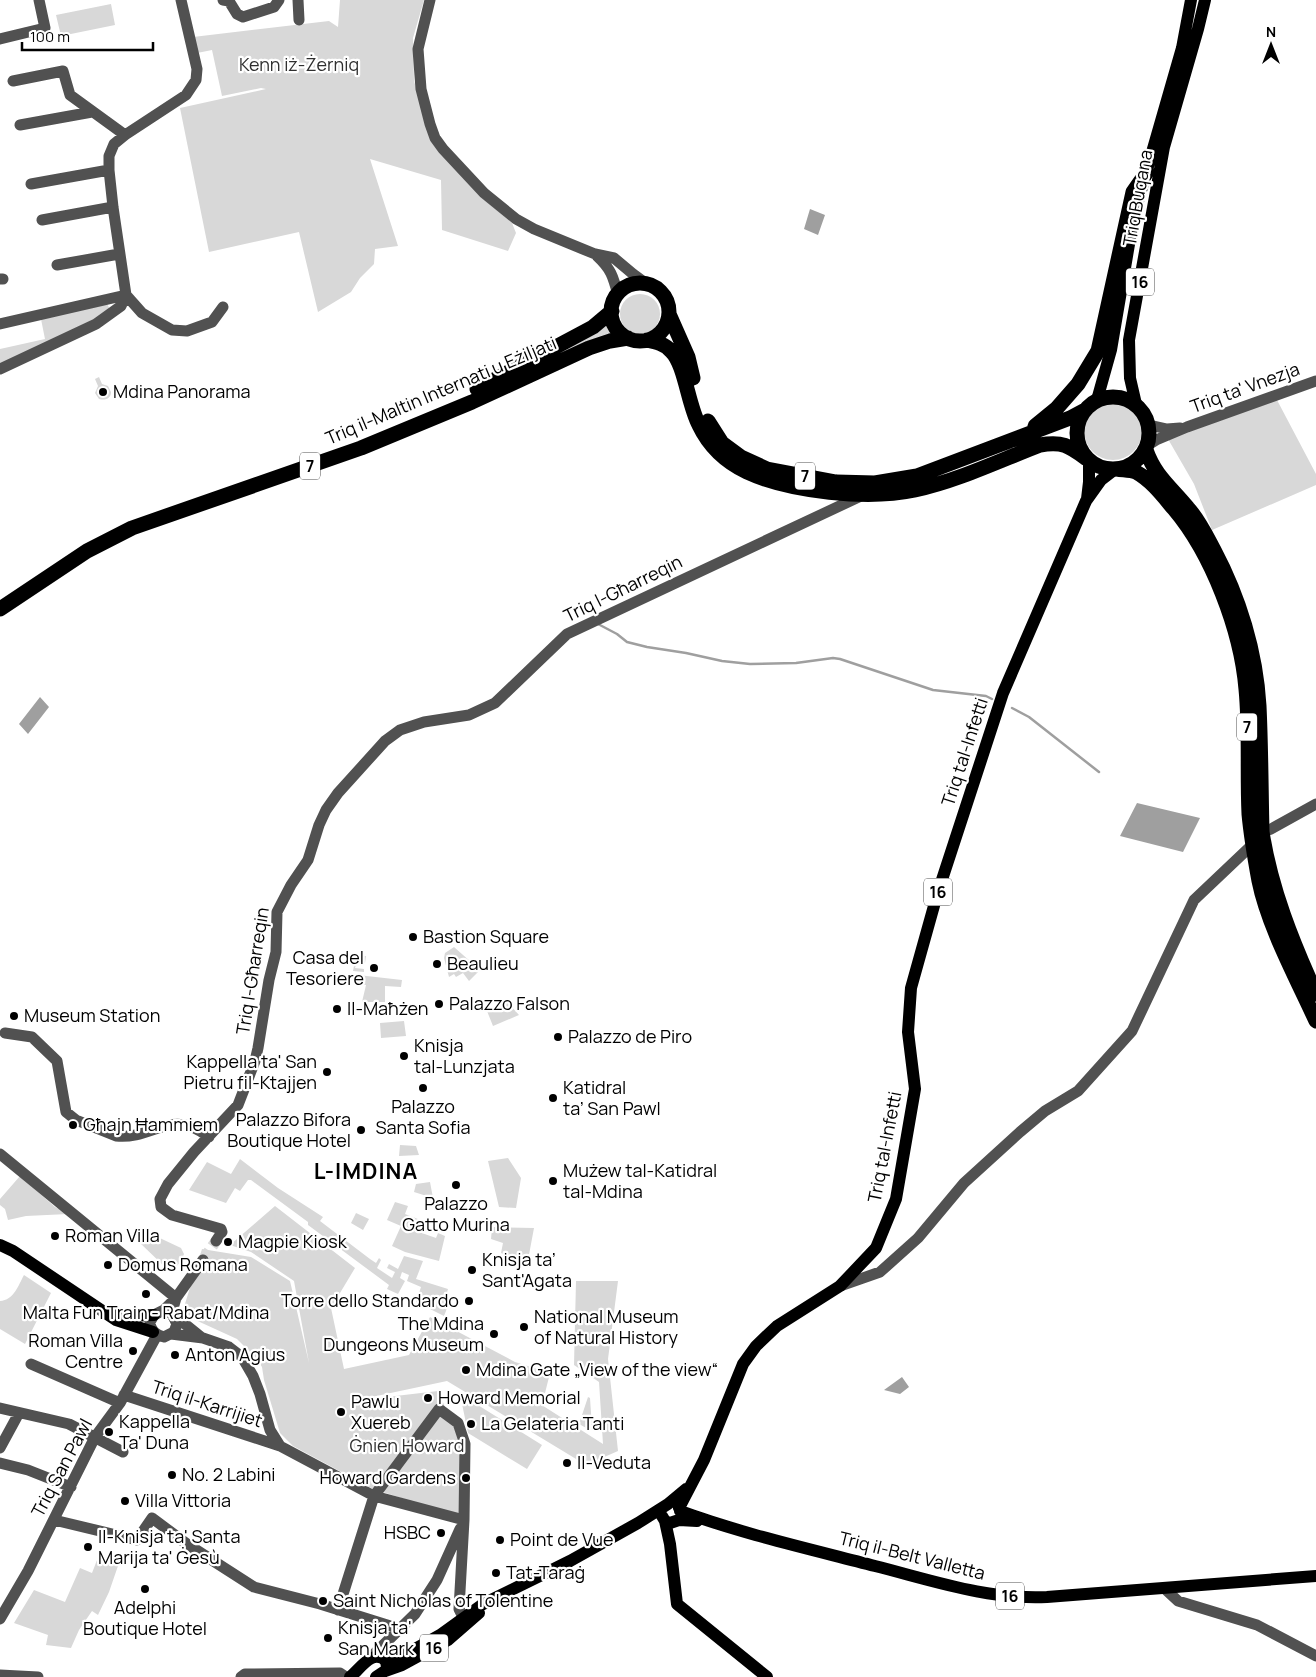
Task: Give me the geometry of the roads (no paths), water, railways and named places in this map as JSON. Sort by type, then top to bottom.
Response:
[{"type":"highway","points":[[1027,434],[1057,408],[1078,384],[1098,351],[1133,192],[1147,172]]},
{"type":"highway","points":[[618,295],[631,285],[648,285]]},
{"type":"highway","name":"7","points":[[648,285],[655,288],[666,299],[669,314],[688,357],[699,401],[712,430],[722,443],[741,456],[767,469],[836,482],[875,483],[917,476],[1070,418],[1107,397],[1127,399],[1136,404]]},
{"type":"highway","name":"7","points":[[612,311],[613,302],[618,295]]},
{"type":"highway","points":[[612,311],[616,327],[628,338]]},
{"type":"highway","name":"Triq il-Maltin Internati u Eżiljati","points":[[0,599],[84,544],[128,522],[355,441],[468,394],[593,327],[612,311]]},
{"type":"highway","points":[[647,340],[662,330],[669,314]]},
{"type":"highway","name":"7","points":[[628,338],[658,342],[671,351],[680,366],[698,424],[711,446],[724,458],[746,472],[763,478],[821,491],[865,494],[895,493],[925,488],[944,482],[1040,445],[1054,442],[1064,444],[1105,469],[1134,472],[1154,486],[1195,537],[1217,579],[1236,633],[1246,689],[1249,814],[1252,845],[1260,884],[1272,922],[1316,1021]]},
{"type":"highway","name":"Triq il-Maltin Internati u Eżiljati","points":[[0,609],[87,551],[132,528],[361,448],[472,402],[589,348],[610,341],[628,338]]},
{"type":"highway","points":[[1136,404],[1145,414],[1149,425]]},
{"type":"highway","points":[[1088,460],[1081,450],[1077,434],[1080,419],[1091,405]]},
{"type":"highway","name":"7","points":[[1149,425],[1150,435],[1147,447],[1150,463],[1158,476],[1189,508],[1204,531],[1222,565],[1246,630],[1254,667],[1259,705],[1262,832],[1272,880],[1283,915],[1316,994]]},
{"type":"highway","points":[[1116,470],[1134,463],[1147,447]]},
{"type":"main road","name":"Triq Buqana","points":[[1091,405],[1111,350],[1134,215],[1182,48],[1191,0]]},
{"type":"main road","name":"Triq Buqana","points":[[1136,404],[1130,378],[1129,340],[1164,147],[1205,0]]},
{"type":"main road","name":"Triq tal-Infetti","points":[[1086,501],[1089,482],[1088,460]]},
{"type":"main road","name":"Triq tal-Infetti","points":[[671,1514],[692,1485],[743,1364],[756,1346],[777,1326],[840,1286],[876,1248],[896,1199],[915,1088],[908,1032],[911,988],[937,895],[1003,693],[1086,501],[1102,480],[1116,470]]},
{"type":"main road","points":[[0,1245],[13,1251],[116,1320],[155,1334]]},
{"type":"main road","points":[[99,1308],[126,1316],[166,1314]]},
{"type":"main road","points":[[671,1514],[670,1544],[677,1604],[767,1677]]},
{"type":"main road","name":"Triq il-Belt Valletta","points":[[671,1514],[712,1522],[979,1592],[1032,1598],[1316,1576]]},
{"type":"main road","name":"16","points":[[381,1671],[396,1659],[440,1635],[483,1604],[638,1523],[651,1525],[671,1514]]},
{"type":"main road","name":"16","points":[[381,1671],[402,1665],[448,1640],[498,1597]]},
{"type":"main road","points":[[369,1660],[372,1673],[381,1671]]},
{"type":"main road","points":[[350,1677],[369,1660]]},
{"type":"street","points":[[0,39],[45,28],[39,0]]},
{"type":"street","points":[[142,313],[126,295],[113,207],[109,156],[114,144],[186,95],[196,80],[195,62],[181,0]]},
{"type":"street","points":[[224,0],[229,1],[237,14],[243,17],[274,7],[279,0]]},
{"type":"street","points":[[298,0],[299,20]]},
{"type":"street","points":[[430,0],[419,42],[418,55],[421,89],[435,138],[443,149],[484,194],[511,215],[534,229],[595,254],[614,258],[648,285]]},
{"type":"street","points":[[13,81],[63,71],[70,95],[125,135]]},
{"type":"street","points":[[20,125],[92,112]]},
{"type":"street","points":[[31,184],[109,170]]},
{"type":"street","points":[[42,220],[113,207]]},
{"type":"street","points":[[57,265],[119,254]]},
{"type":"street","points":[[595,254],[607,264],[613,274],[618,295]]},
{"type":"street","points":[[0,369],[96,324],[116,311],[121,306],[126,295]]},
{"type":"street","points":[[0,324],[126,295]]},
{"type":"street","points":[[116,311],[142,313],[172,330],[187,331],[212,322],[223,307]]},
{"type":"street","name":"Triq ta' Vnezja","points":[[1147,447],[1156,440],[1187,427],[1316,381]]},
{"type":"street","name":"Triq ta' Vnezja","points":[[1149,425],[1168,429],[1187,427]]},
{"type":"street","points":[[821,491],[826,494],[827,499],[826,507],[821,515]]},
{"type":"street","name":"Triq l-Għarreqin","points":[[216,1241],[222,1232],[221,1228],[166,1212],[160,1203],[162,1192],[238,1105],[255,1061],[269,980],[274,962],[276,919],[280,905],[308,860],[319,825],[326,810],[338,793],[385,742],[400,730],[424,722],[469,715],[495,703],[567,634],[865,494]]},
{"type":"street","points":[[1262,832],[1316,804]]},
{"type":"street","points":[[840,1286],[880,1272],[918,1238],[964,1183],[1045,1111],[1078,1091],[1132,1031],[1194,900],[1252,845]]},
{"type":"street","points":[[2,1031],[32,1037],[58,1061],[66,1112],[76,1120],[116,1136],[145,1132],[173,1123],[199,1129],[209,1136]]},
{"type":"street","points":[[0,1154],[176,1298]]},
{"type":"street","points":[[166,1314],[176,1328],[171,1334],[164,1337],[155,1334],[150,1326],[166,1314],[203,1260]]},
{"type":"street","points":[[166,1314],[203,1338]]},
{"type":"street","name":"Triq San Pawl","points":[[0,1619],[28,1571],[95,1437],[122,1399],[146,1357],[155,1334]]},
{"type":"street","points":[[171,1334],[203,1338],[229,1347],[242,1357],[253,1376],[260,1394],[270,1430],[280,1446]]},
{"type":"street","name":"Triq il-Karrijiet","points":[[31,1364],[122,1399],[280,1446],[374,1496],[464,1520]]},
{"type":"street","points":[[0,1408],[69,1424],[124,1452]]},
{"type":"street","points":[[338,1610],[374,1496],[439,1409],[458,1422],[465,1444],[464,1520],[459,1609],[463,1617]]},
{"type":"street","points":[[0,1448],[19,1413]]},
{"type":"street","points":[[0,1463],[28,1470],[71,1487]]},
{"type":"street","points":[[54,1520],[137,1540],[152,1518],[187,1544],[254,1587],[320,1604],[400,1629]]},
{"type":"street","points":[[369,1660],[415,1614],[437,1580],[464,1520]]},
{"type":"street","points":[[1164,1588],[1178,1601],[1257,1625],[1316,1656]]},
{"type":"street","points":[[241,1677],[245,1674],[340,1673],[346,1677]]},
{"type":"street","points":[[0,1674],[38,1677]]},
{"type":"waterway","points":[[598,624],[617,634],[627,642],[647,647],[722,661],[750,664],[796,663],[833,658],[840,659],[933,690],[986,696],[992,699]]},
{"type":"waterway","points":[[1012,708],[1029,717],[1099,772]]},
{"type":"tunnel","points":[[203,1260],[216,1241]]},
{"type":"place","name":"Mdina Panorama","points":[[103,392]]},
{"type":"place","name":"Bastion Square","points":[[413,937]]},
{"type":"place","name":"Beaulieu","points":[[437,964]]},
{"type":"place","name":"Casa del Tesoriere","points":[[374,968]]},
{"type":"place","name":"Palazzo Falson","points":[[439,1004]]},
{"type":"place","name":"Il-Maħżen","points":[[337,1009]]},
{"type":"place","name":"Museum Station","points":[[14,1016]]},
{"type":"place","name":"Palazzo de Piro","points":[[558,1037]]},
{"type":"place","name":"Knisja tal-Lunzjata","points":[[404,1056]]},
{"type":"place","name":"Kappella ta' San Pietru fil-Ktajjen","points":[[327,1072]]},
{"type":"place","name":"Palazzo Santa Sofia","points":[[423,1088]]},
{"type":"place","name":"Katidral ta’ San Pawl","points":[[553,1098]]},
{"type":"place","name":"Għajn Ħammiem","points":[[73,1125]]},
{"type":"place","name":"Palazzo Bifora Boutique Hotel","points":[[361,1130]]},
{"type":"place","name":"Mużew tal-Katidral tal-Mdina","points":[[553,1181]]},
{"type":"place","name":"Palazzo Gatto Murina","points":[[456,1185]]},
{"type":"place","name":"Roman Villa","points":[[55,1236]]},
{"type":"place","name":"Magpie Kiosk","points":[[228,1242]]},
{"type":"place","name":"Domus Romana","points":[[108,1265]]},
{"type":"place","name":"Knisja ta’ Sant'Agata","points":[[472,1270]]},
{"type":"place","name":"Malta Fun Train - Rabat/Mdina","points":[[146,1294]]},
{"type":"place","name":"Torre dello Standardo","points":[[469,1301]]},
{"type":"place","name":"National Museum of Natural History","points":[[524,1327]]},
{"type":"place","name":"The Mdina Dungeons Museum","points":[[494,1334]]},
{"type":"place","name":"Roman Villa Centre","points":[[133,1351]]},
{"type":"place","name":"Anton Agius","points":[[175,1355]]},
{"type":"place","name":"Mdina Gate „View of the view“","points":[[466,1370]]},
{"type":"place","name":"Howard Memorial","points":[[428,1398]]},
{"type":"place","name":"Pawlu Xuereb","points":[[341,1412]]},
{"type":"place","name":"La Gelateria Tanti","points":[[471,1424]]},
{"type":"place","name":"Kappella Ta' Duna","points":[[109,1432]]},
{"type":"place","name":"Il-Veduta","points":[[567,1463]]},
{"type":"place","name":"No. 2 Labini","points":[[172,1475]]},
{"type":"place","name":"Howard Gardens","points":[[466,1478]]},
{"type":"place","name":"Villa Vittoria","points":[[125,1501]]},
{"type":"place","name":"HSBC","points":[[441,1533]]},
{"type":"place","name":"Point de Vue","points":[[500,1540]]},
{"type":"place","name":"Il-Knisja ta' Santa Marija ta' Ġesù","points":[[88,1547]]},
{"type":"place","name":"Tat-Taraġ","points":[[496,1573]]},
{"type":"place","name":"Adelphi Boutique Hotel","points":[[145,1589]]},
{"type":"place","name":"Saint Nicholas of Tolentine","points":[[323,1601]]},
{"type":"place","name":"Knisja ta' San Mark","points":[[328,1638]]},
{"type":"district","name":"L-IMDINA","points":[[366,1171]]},
{"type":"park label","name":"Kenn iż-Żerniq","points":[[299,65]]},
{"type":"park label","name":"Ġnien Howard","points":[[407,1446]]}]
